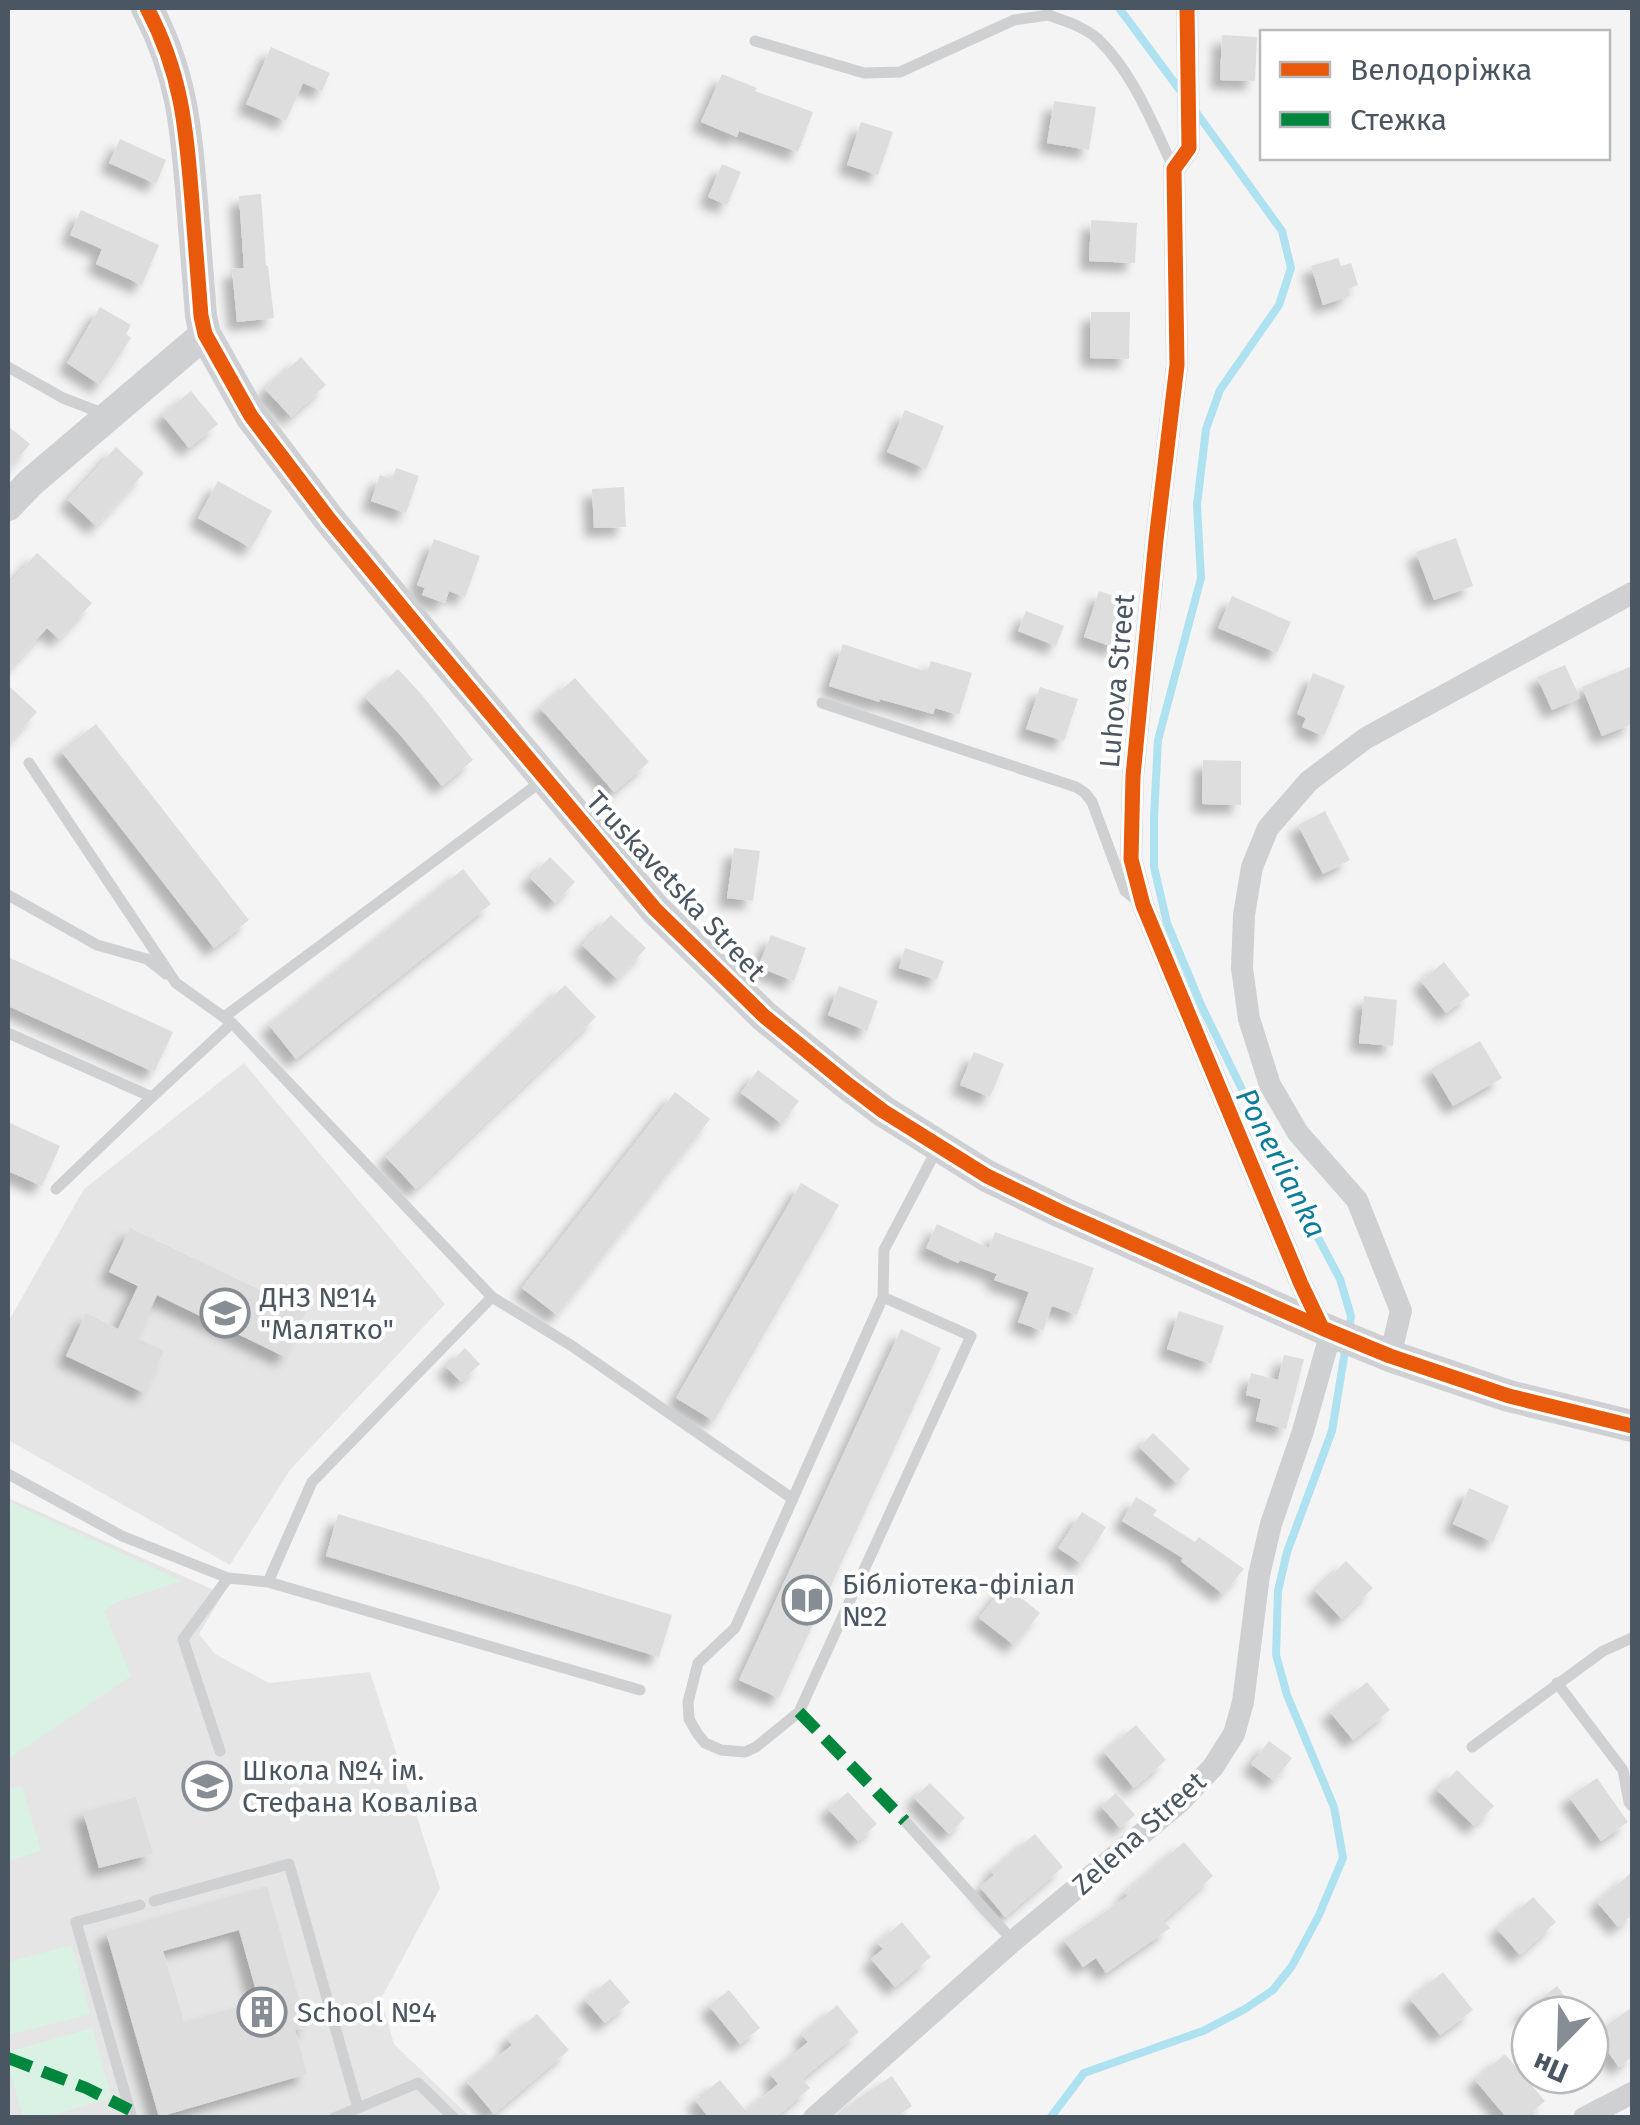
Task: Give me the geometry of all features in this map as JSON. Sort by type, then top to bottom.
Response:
[{"type":"main road","name":"Truskavetska Street","points":[[147,8],[169,55],[186,123],[204,334],[251,416],[329,519],[655,909],[752,1006],[883,1111],[986,1176],[1046,1205],[1349,1339],[1509,1396],[1632,1426]]},
{"type":"street","points":[[1174,169],[1190,148],[1187,8]]},
{"type":"street","name":"Luhova Street","points":[[1174,169],[1177,365],[1133,776],[1131,859],[1143,905],[1301,1284],[1349,1339]]},
{"type":"street","points":[[8,506],[204,334]]},
{"type":"street","points":[[1349,1339],[1401,1311],[1357,1200],[1298,1134],[1270,1085],[1249,1019],[1242,968],[1244,916],[1252,867],[1268,828],[1308,781],[1366,738],[1632,592]]},
{"type":"street","name":"Zelena Street","points":[[826,2114],[1013,1941],[1180,1802],[1213,1767],[1234,1734],[1244,1702],[1271,1524],[1303,1431],[1349,1339]]},
{"type":"street","points":[[1584,2118],[1632,2093]]},
{"type":"lane","points":[[755,41],[864,74],[900,72],[1014,20],[1048,11],[1096,38],[1123,68],[1174,169]]},
{"type":"lane","points":[[8,368],[63,398],[109,416]]},
{"type":"lane","points":[[822,702],[1085,793],[1092,802],[1125,891],[1143,905]]},
{"type":"lane","points":[[29,763],[176,983]]},
{"type":"lane","points":[[56,1189],[228,1020],[545,779]]},
{"type":"lane","points":[[8,895],[96,945],[148,958],[228,1020],[492,1298],[572,1346],[793,1499]]},
{"type":"lane","points":[[8,1034],[152,1097]]},
{"type":"lane","points":[[883,1296],[972,1336],[799,1712],[756,1747],[745,1752],[721,1750],[705,1743],[689,1719],[688,1702],[698,1662],[735,1628],[883,1296],[884,1250],[938,1147]]},
{"type":"lane","points":[[268,1582],[312,1482],[492,1298]]},
{"type":"lane","points":[[8,1474],[122,1536],[228,1578],[268,1582],[640,1690]]},
{"type":"lane","points":[[220,1751],[183,1639],[228,1578]]},
{"type":"lane","points":[[1472,1746],[1603,1651],[1632,1638]]},
{"type":"lane","points":[[1557,1683],[1623,1770],[1632,1806]]},
{"type":"lane","points":[[905,1821],[1013,1941]]},
{"type":"lane","points":[[132,2118],[76,1922],[289,1864],[358,2108]]},
{"type":"lane","points":[[334,2118],[418,2083],[454,2118]]},
{"type":"shaded area","name":"ДНЗ №14 \"Малятко\"","points":[[244,1063],[445,1304],[290,1470],[230,1565],[8,1440],[8,1322],[84,1189]]},
{"type":"shaded area","name":"Школа №4 ім. Стефана Коваліва","points":[[8,1498],[223,1594],[199,1634],[215,1654],[269,1683],[370,1672],[440,1888],[381,1999],[394,2044],[470,2117],[8,2117]]},
{"type":"green space","points":[[8,1501],[182,1581],[117,1602],[104,1611],[131,1676],[10,1758],[8,1751]]},
{"type":"green space","points":[[22,1786],[41,1851],[8,1861],[8,1790]]},
{"type":"green space","points":[[72,1945],[90,2014],[8,2035],[8,1962]]},
{"type":"green space","points":[[92,2028],[112,2098],[46,2117],[23,2117],[8,2052]]},
{"type":"building","points":[[1222,35],[1257,37],[1255,81],[1220,80]]},
{"type":"building","points":[[271,47],[330,73],[322,91],[303,83],[286,121],[246,104]]},
{"type":"building","points":[[722,74],[813,112],[798,152],[739,131],[737,137],[701,122]]},
{"type":"building","points":[[1054,101],[1096,107],[1089,150],[1047,143]]},
{"type":"building","points":[[861,122],[893,132],[878,175],[847,165]]},
{"type":"building","points":[[120,139],[166,160],[156,184],[109,163]]},
{"type":"building","points":[[722,164],[741,172],[727,205],[708,197]]},
{"type":"building","points":[[261,194],[274,318],[237,322],[232,269],[244,268],[239,196]]},
{"type":"building","points":[[81,210],[159,245],[142,285],[96,264],[102,249],[70,235]]},
{"type":"building","points":[[1091,220],[1137,223],[1135,263],[1089,261]]},
{"type":"building","points":[[1338,258],[1341,266],[1351,263],[1358,285],[1348,289],[1350,296],[1323,305],[1311,266]]},
{"type":"building","points":[[100,307],[131,325],[126,334],[131,338],[100,385],[67,363]]},
{"type":"building","points":[[1091,312],[1130,312],[1129,359],[1090,358]]},
{"type":"building","points":[[301,357],[326,385],[291,417],[265,389]]},
{"type":"building","points":[[191,391],[218,424],[189,448],[162,415]]},
{"type":"building","points":[[905,410],[944,426],[926,469],[887,452]]},
{"type":"building","points":[[8,426],[30,444],[8,470]]},
{"type":"building","points":[[116,447],[144,473],[96,526],[68,500]]},
{"type":"building","points":[[396,468],[419,476],[406,513],[371,501],[380,475],[392,479]]},
{"type":"building","points":[[218,481],[272,511],[251,548],[198,518]]},
{"type":"building","points":[[624,487],[626,527],[594,528],[592,489]]},
{"type":"building","points":[[1456,538],[1473,586],[1434,600],[1416,552]]},
{"type":"building","points":[[434,539],[480,556],[465,597],[449,591],[445,603],[422,595],[425,588],[417,585]]},
{"type":"building","points":[[37,553],[92,603],[59,639],[47,628],[8,671],[8,585]]},
{"type":"building","points":[[1099,591],[1132,602],[1116,648],[1084,637]]},
{"type":"building","points":[[1232,596],[1291,622],[1277,653],[1218,628]]},
{"type":"building","points":[[1026,611],[1064,626],[1056,646],[1018,631]]},
{"type":"building","points":[[843,644],[927,672],[931,661],[972,673],[959,715],[935,708],[933,714],[880,699],[879,702],[829,686]]},
{"type":"building","points":[[1565,665],[1580,698],[1552,710],[1537,677]]},
{"type":"building","points":[[1632,666],[1632,724],[1602,736],[1582,687]]},
{"type":"building","points":[[398,669],[473,760],[442,786],[366,698]]},
{"type":"building","points":[[1313,673],[1345,686],[1324,736],[1302,727],[1306,718],[1297,714]]},
{"type":"building","points":[[575,678],[649,762],[614,792],[540,708]]},
{"type":"building","points":[[8,685],[37,712],[8,744]]},
{"type":"building","points":[[1040,687],[1078,699],[1064,741],[1026,729]]},
{"type":"building","points":[[96,724],[249,920],[214,948],[61,751]]},
{"type":"building","points":[[1203,760],[1241,761],[1241,805],[1202,804]]},
{"type":"building","points":[[1325,811],[1350,860],[1323,874],[1298,825]]},
{"type":"building","points":[[734,848],[760,851],[753,901],[727,898]]},
{"type":"building","points":[[550,857],[575,882],[555,903],[530,878]]},
{"type":"building","points":[[463,869],[491,904],[296,1059],[269,1025]]},
{"type":"building","points":[[611,915],[646,948],[617,979],[582,945]]},
{"type":"building","points":[[771,935],[806,948],[794,981],[758,967]]},
{"type":"building","points":[[905,948],[944,961],[937,980],[899,968]]},
{"type":"building","points":[[8,957],[173,1032],[154,1072],[8,1006]]},
{"type":"building","points":[[1444,962],[1470,995],[1446,1013],[1421,981]]},
{"type":"building","points":[[565,985],[596,1017],[416,1189],[386,1157]]},
{"type":"building","points":[[839,986],[878,1001],[867,1031],[828,1015]]},
{"type":"building","points":[[1364,996],[1397,1000],[1393,1046],[1359,1043]]},
{"type":"building","points":[[1480,1041],[1502,1078],[1453,1106],[1431,1069]]},
{"type":"building","points":[[974,1052],[1004,1064],[990,1097],[960,1085]]},
{"type":"building","points":[[758,1070],[799,1101],[782,1124],[741,1093]]},
{"type":"building","points":[[675,1092],[710,1119],[557,1315],[522,1288]]},
{"type":"building","points":[[8,1122],[60,1146],[42,1186],[8,1171]]},
{"type":"building","points":[[801,1183],[839,1205],[714,1421],[676,1398]]},
{"type":"building","points":[[937,1224],[989,1248],[995,1232],[1094,1268],[1077,1315],[1052,1306],[1043,1331],[1018,1322],[1029,1292],[994,1280],[997,1274],[960,1260],[958,1263],[926,1248]]},
{"type":"building","points":[[130,1228],[306,1312],[285,1357],[157,1295],[137,1338],[164,1351],[144,1393],[66,1356],[86,1313],[118,1329],[138,1286],[109,1272]]},
{"type":"building","points":[[1179,1311],[1224,1326],[1211,1364],[1167,1349]]},
{"type":"building","points":[[901,1329],[941,1348],[779,1698],[739,1680]]},
{"type":"building","points":[[465,1348],[480,1364],[461,1382],[446,1367]]},
{"type":"building","points":[[1284,1355],[1304,1359],[1286,1429],[1256,1421],[1261,1399],[1246,1395],[1251,1373],[1278,1380]]},
{"type":"building","points":[[1153,1433],[1190,1469],[1176,1483],[1139,1447]]},
{"type":"building","points":[[1469,1488],[1509,1506],[1493,1542],[1453,1524]]},
{"type":"building","points":[[1136,1497],[1157,1510],[1153,1515],[1195,1542],[1199,1537],[1244,1569],[1223,1594],[1181,1561],[1183,1558],[1122,1521]]},
{"type":"building","points":[[1082,1512],[1106,1527],[1082,1564],[1058,1548]]},
{"type":"building","points":[[338,1514],[672,1615],[659,1657],[326,1556]]},
{"type":"building","points":[[1346,1561],[1373,1588],[1342,1619],[1315,1591]]},
{"type":"building","points":[[1005,1585],[1040,1613],[1014,1645],[979,1618]]},
{"type":"building","points":[[1367,1682],[1390,1710],[1353,1740],[1330,1712]]},
{"type":"building","points":[[1136,1725],[1166,1760],[1134,1788],[1104,1752]]},
{"type":"building","points":[[1269,1741],[1292,1758],[1274,1781],[1251,1764]]},
{"type":"building","points":[[1457,1770],[1494,1806],[1474,1826],[1437,1790]]},
{"type":"building","points":[[1597,1778],[1628,1822],[1601,1841],[1569,1797]]},
{"type":"building","points":[[930,1783],[965,1818],[949,1834],[914,1798]]},
{"type":"building","points":[[848,1792],[877,1824],[858,1841],[828,1809]]},
{"type":"building","points":[[1116,1793],[1135,1815],[1120,1828],[1101,1806]]},
{"type":"building","points":[[136,1797],[153,1854],[99,1868],[83,1812]]},
{"type":"building","points":[[1035,1834],[1063,1867],[1005,1917],[980,1887],[994,1875],[991,1871]]},
{"type":"building","points":[[1184,1842],[1213,1876],[1163,1921],[1170,1928],[1106,1973],[1096,1958],[1083,1967],[1064,1940],[1128,1896],[1125,1893]]},
{"type":"building","points":[[1632,1872],[1632,1915],[1618,1927],[1597,1902]]},
{"type":"building","name":"School №4","points":[[267,1886],[307,2027],[295,2030],[307,2074],[159,2117],[106,1932]],"holes":[[[239,1930],[259,2001],[184,2022],[163,1951]]]},
{"type":"building","points":[[1533,1897],[1556,1922],[1520,1955],[1497,1929]]},
{"type":"building","points":[[902,1922],[931,1957],[895,1987],[871,1959],[883,1949],[877,1943]]},
{"type":"building","points":[[1443,1972],[1473,2010],[1440,2035],[1410,1999]]},
{"type":"building","points":[[610,1979],[630,2002],[605,2023],[585,2000]]},
{"type":"building","points":[[1557,1986],[1564,1995],[1545,1995]]},
{"type":"building","points":[[729,1990],[760,2028],[740,2044],[709,2006]]},
{"type":"building","points":[[837,2005],[859,2032],[802,2079],[810,2088],[775,2118],[709,2118],[695,2100],[720,2080],[746,2111],[778,2084],[770,2074],[808,2042],[802,2035]]},
{"type":"building","points":[[1632,2007],[1632,2057],[1619,2067],[1610,2055],[1610,2023]]},
{"type":"building","points":[[537,2014],[569,2050],[494,2114],[467,2082],[512,2045],[507,2039]]},
{"type":"building","points":[[1505,2054],[1510,2060],[1510,2095],[1540,2095],[1545,2101],[1525,2118],[1507,2118],[1475,2080]]},
{"type":"building","points":[[892,2076],[912,2106],[895,2118],[837,2118],[857,2099]]},
{"type":"waterway","name":"Ponerlianka","points":[[1119,8],[1182,93]]},
{"type":"waterway","name":"Ponerlianka","points":[[1196,112],[1282,231],[1291,268],[1279,305],[1220,390],[1206,429],[1197,505],[1201,578],[1158,740],[1154,867],[1167,923],[1202,1007],[1340,1279],[1351,1316],[1349,1331]]},
{"type":"waterway","name":"Ponerlianka","points":[[1050,2118],[1084,2073],[1203,2031],[1273,1990],[1292,1966],[1343,1858],[1334,1807],[1287,1695],[1276,1655],[1278,1591],[1287,1552],[1332,1431],[1346,1345]]},
{"type":"marked path","points":[[799,1712],[905,1821]]},
{"type":"marked path","points":[[8,2058],[130,2110]]},
{"type":"cycle path","points":[[147,8],[168,56],[180,102],[205,334],[251,416],[329,519],[655,909],[764,1016],[883,1111],[987,1176],[1061,1212],[1390,1356],[1509,1396],[1632,1426]]},
{"type":"cycle path","points":[[1187,8],[1189,148],[1174,169],[1177,365],[1133,776],[1131,859],[1143,905],[1322,1328]]},
{"type":"place","name":"ДНЗ №14 \"Малятко\"","points":[[225,1313]]},
{"type":"place","name":"Бібліотека-філіал №2","points":[[807,1600]]},
{"type":"place","name":"Школа №4 ім. Стефана Коваліва","points":[[207,1786]]},
{"type":"place","name":"School №4","points":[[262,2012]]}]
